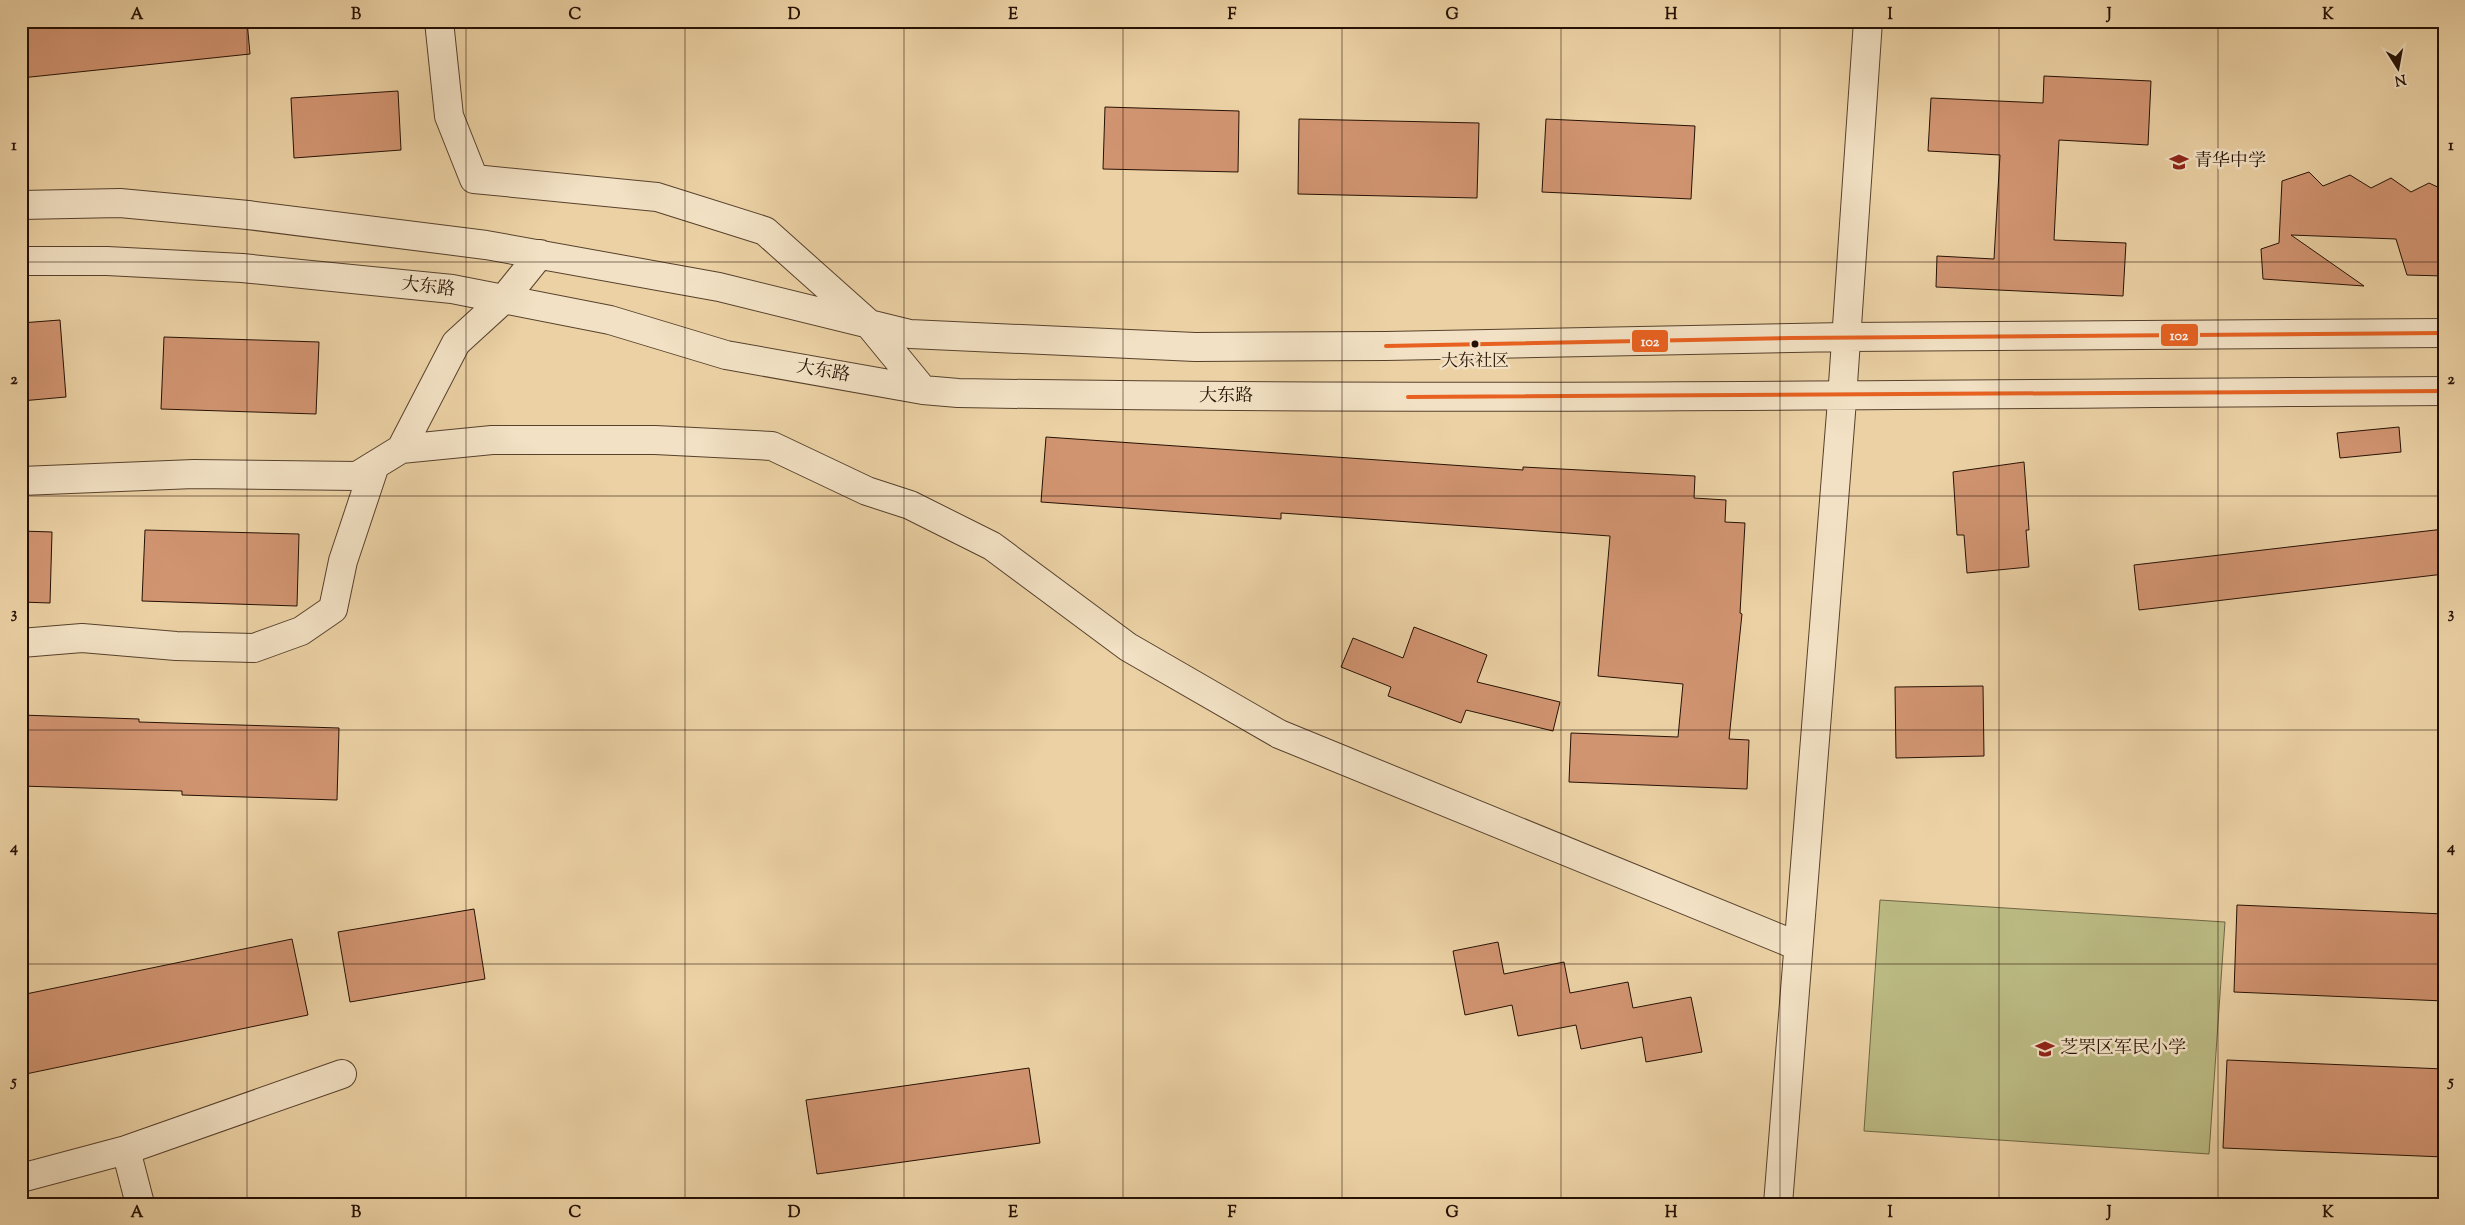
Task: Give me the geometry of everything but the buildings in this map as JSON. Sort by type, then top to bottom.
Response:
[{"type":"street","points":[[440,21],[449,116],[474,179],[657,197],[764,231],[868,323],[923,390]]},
{"type":"street","points":[[1778,1204],[1841,413],[1868,21]]},
{"type":"street","points":[[21,205],[120,203],[486,245],[719,287],[910,334],[1195,347],[1386,346],[1845,337],[2444,333]]},
{"type":"street","points":[[401,449],[456,343],[503,300],[540,254]]},
{"type":"street","name":"大东路","points":[[21,261],[107,261],[242,268],[452,290],[610,320],[726,355],[923,390],[958,393],[1214,397],[2444,391]]},
{"type":"street","points":[[21,481],[194,474],[357,476],[401,449],[492,440],[655,440],[772,446],[868,491],[910,505],[992,546],[1128,647],[1279,734],[1798,946]]},
{"type":"street","points":[[21,643],[82,638],[176,646],[254,648],[301,631],[333,609],[343,561],[375,465]]},
{"type":"street","points":[[21,1178],[126,1150],[342,1074]]},
{"type":"street","points":[[126,1150],[140,1204]]},
{"type":"shaded area","name":"芝罘区军民小学","points":[[1880,900],[2225,922],[2209,1154],[1864,1131]]},
{"type":"transit line","name":"102","points":[[1386,346],[1790,338],[2444,333]]},
{"type":"transit line","name":"102","points":[[1408,397],[2444,391]]},
{"type":"place","name":"青华中学","points":[[2179,162]]},
{"type":"place","name":"大东社区","points":[[1475,344]]},
{"type":"place","name":"芝罘区军民小学","points":[[2045,1049]]}]
